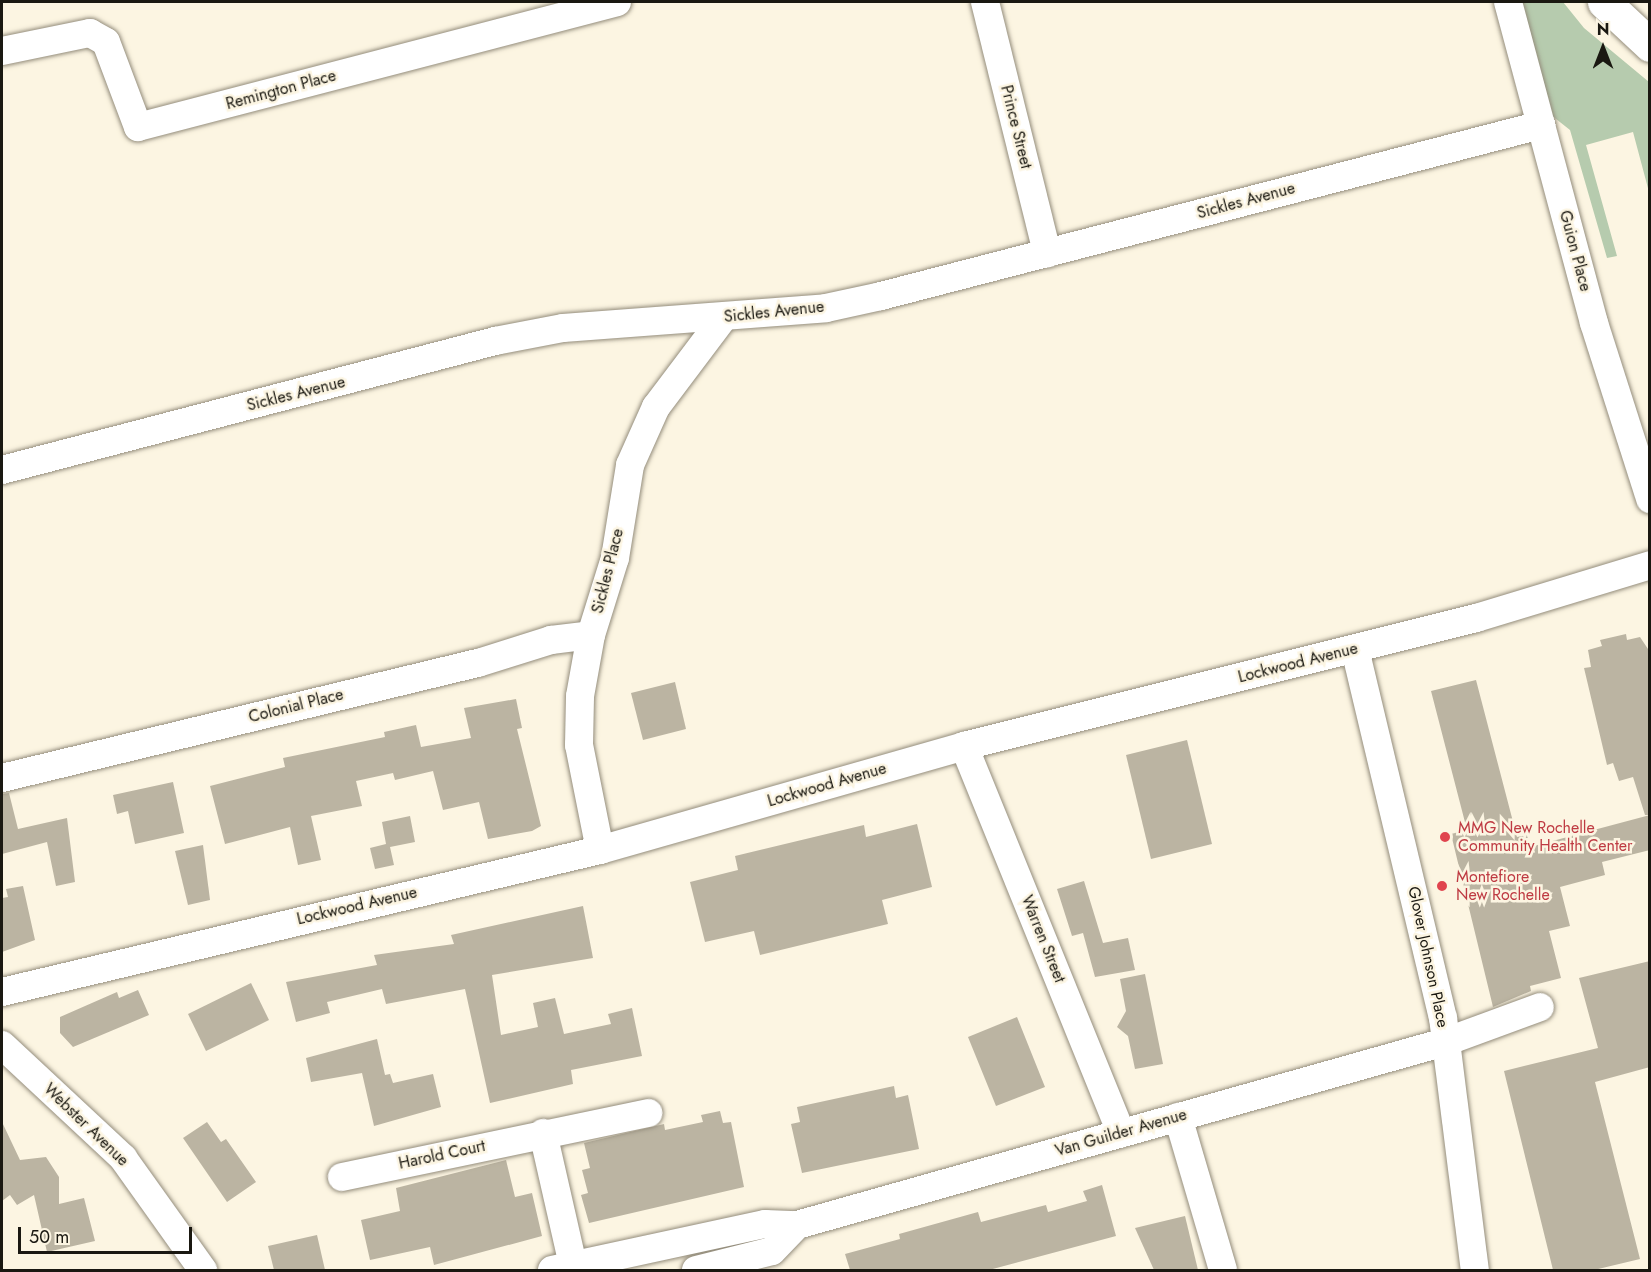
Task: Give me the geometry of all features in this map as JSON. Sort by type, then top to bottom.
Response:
[{"type":"main road","points":[[1604,2],[1650,27]]},
{"type":"main road","points":[[1604,2],[1650,45]]},
{"type":"street","name":"Remington Place","points":[[2,51],[90,33],[106,42],[138,127],[617,2]]},
{"type":"street","name":"Prince Street","points":[[985,2],[1047,253]]},
{"type":"street","name":"Guion Place","points":[[1508,2],[1650,499]]},
{"type":"street","name":"Sickles Avenue","points":[[2,470],[495,341],[563,328],[723,318],[826,308],[1047,253],[1541,124]]},
{"type":"street","name":"Sickles Place","points":[[600,850],[579,745],[591,635],[615,558],[639,435],[723,318]]},
{"type":"street","name":"Lockwood Avenue","points":[[2,992],[600,850],[964,746],[1355,649],[1650,565]]},
{"type":"street","name":"Colonial Place","points":[[2,778],[478,663],[551,640],[591,635]]},
{"type":"street","name":"Glover Johnson Place","points":[[1355,649],[1445,1042],[1475,1270]]},
{"type":"street","name":"Warren Street","points":[[964,746],[1121,1133]]},
{"type":"street","points":[[1445,1042],[1540,1007]]},
{"type":"street","name":"Van Guilder Avenue","points":[[566,1269],[765,1224],[797,1225],[1445,1042]]},
{"type":"street","name":"Webster Avenue","points":[[2,1045],[123,1158],[203,1270]]},
{"type":"street","name":"Harold Court","points":[[342,1177],[543,1132],[648,1113]]},
{"type":"street","points":[[1178,1117],[1223,1270]]},
{"type":"street","points":[[543,1132],[566,1269]]},
{"type":"street","points":[[696,1270],[772,1251],[797,1225]]},
{"type":"green space","points":[[1521,2],[1563,2],[1584,28],[1649,82],[1649,192],[1633,132],[1586,145],[1617,256],[1607,258],[1570,130],[1551,115]]},
{"type":"building","points":[[1626,634],[1627,640],[1640,637],[1650,652],[1650,815],[1645,815],[1633,777],[1619,781],[1613,763],[1607,765],[1584,668],[1591,667],[1588,650],[1602,646],[1600,640]]},
{"type":"building","points":[[1476,680],[1517,837],[1527,835],[1530,847],[1650,815],[1650,850],[1602,862],[1605,875],[1560,887],[1570,926],[1549,931],[1561,978],[1530,986],[1531,991],[1493,1007],[1451,834],[1467,830],[1431,691]]},
{"type":"building","points":[[675,682],[686,729],[643,740],[631,693]]},
{"type":"building","points":[[516,699],[522,728],[517,729],[541,826],[532,831],[488,839],[479,802],[443,810],[433,771],[395,780],[393,773],[356,781],[362,806],[311,816],[321,860],[298,865],[290,827],[225,844],[210,786],[285,767],[283,758],[385,737],[384,732],[416,725],[421,747],[471,738],[464,708]]},
{"type":"building","points":[[1187,740],[1212,844],[1151,859],[1126,755]]},
{"type":"building","points":[[173,782],[184,833],[135,844],[128,811],[117,814],[113,795]]},
{"type":"building","points":[[9,793],[18,829],[67,818],[75,882],[56,886],[47,842],[2,854],[2,794]]},
{"type":"building","points":[[410,816],[415,842],[390,847],[394,865],[375,869],[370,848],[386,844],[382,822]]},
{"type":"building","points":[[917,824],[932,887],[882,900],[888,924],[760,955],[754,931],[705,942],[690,882],[738,870],[735,856],[864,825],[866,837]]},
{"type":"building","points":[[203,845],[210,900],[188,905],[175,851]]},
{"type":"building","points":[[1084,881],[1103,943],[1128,938],[1135,970],[1095,977],[1083,933],[1072,936],[1057,889]]},
{"type":"building","points":[[23,886],[35,940],[2,952],[2,898],[8,897],[6,889]]},
{"type":"building","points":[[583,906],[593,958],[492,975],[501,1035],[538,1027],[533,1003],[555,998],[564,1034],[611,1024],[608,1014],[632,1008],[642,1056],[571,1070],[573,1084],[490,1103],[465,989],[386,1004],[382,989],[327,1002],[330,1013],[296,1022],[286,982],[377,965],[374,955],[454,944],[451,935]]},
{"type":"building","points":[[1650,961],[1650,1067],[1595,1082],[1640,1259],[1594,1270],[1553,1270],[1504,1071],[1598,1048],[1579,978]]},
{"type":"building","points":[[1145,974],[1163,1064],[1135,1069],[1128,1036],[1117,1027],[1126,1011],[1120,979]]},
{"type":"building","points":[[251,983],[269,1020],[206,1051],[188,1014]]},
{"type":"building","points":[[138,990],[149,1015],[73,1047],[60,1033],[60,1017],[117,992],[119,998]]},
{"type":"building","points":[[1017,1017],[1045,1087],[996,1106],[968,1037]]},
{"type":"building","points":[[377,1039],[385,1075],[390,1074],[393,1083],[433,1074],[441,1107],[374,1126],[362,1073],[311,1082],[306,1058]]},
{"type":"building","points":[[894,1086],[896,1098],[908,1095],[919,1149],[802,1173],[791,1124],[800,1122],[797,1107]]},
{"type":"building","points":[[720,1111],[723,1123],[731,1122],[744,1187],[589,1223],[581,1195],[588,1193],[582,1170],[590,1168],[584,1143],[664,1124],[665,1130],[703,1122],[701,1115]]},
{"type":"building","points":[[2,1122],[20,1160],[46,1157],[59,1177],[59,1204],[84,1198],[95,1241],[47,1252],[34,1195],[17,1205],[10,1195],[2,1201]]},
{"type":"building","points":[[207,1122],[221,1142],[226,1139],[256,1182],[227,1202],[183,1138]]},
{"type":"building","points":[[506,1160],[515,1197],[532,1193],[542,1236],[434,1265],[430,1247],[370,1260],[361,1220],[400,1211],[396,1188]]},
{"type":"building","points":[[1102,1185],[1116,1236],[989,1270],[850,1270],[845,1254],[900,1239],[899,1234],[978,1212],[981,1222],[1046,1205],[1048,1212],[1087,1201],[1083,1191]]},
{"type":"building","points":[[1185,1216],[1198,1270],[1154,1270],[1135,1228]]},
{"type":"building","points":[[317,1235],[325,1270],[274,1270],[268,1246]]},
{"type":"place","name":"MMG New Rochelle Community Health Center","points":[[1445,837]]},
{"type":"place","name":"Montefiore New Rochelle","points":[[1442,886]]}]
